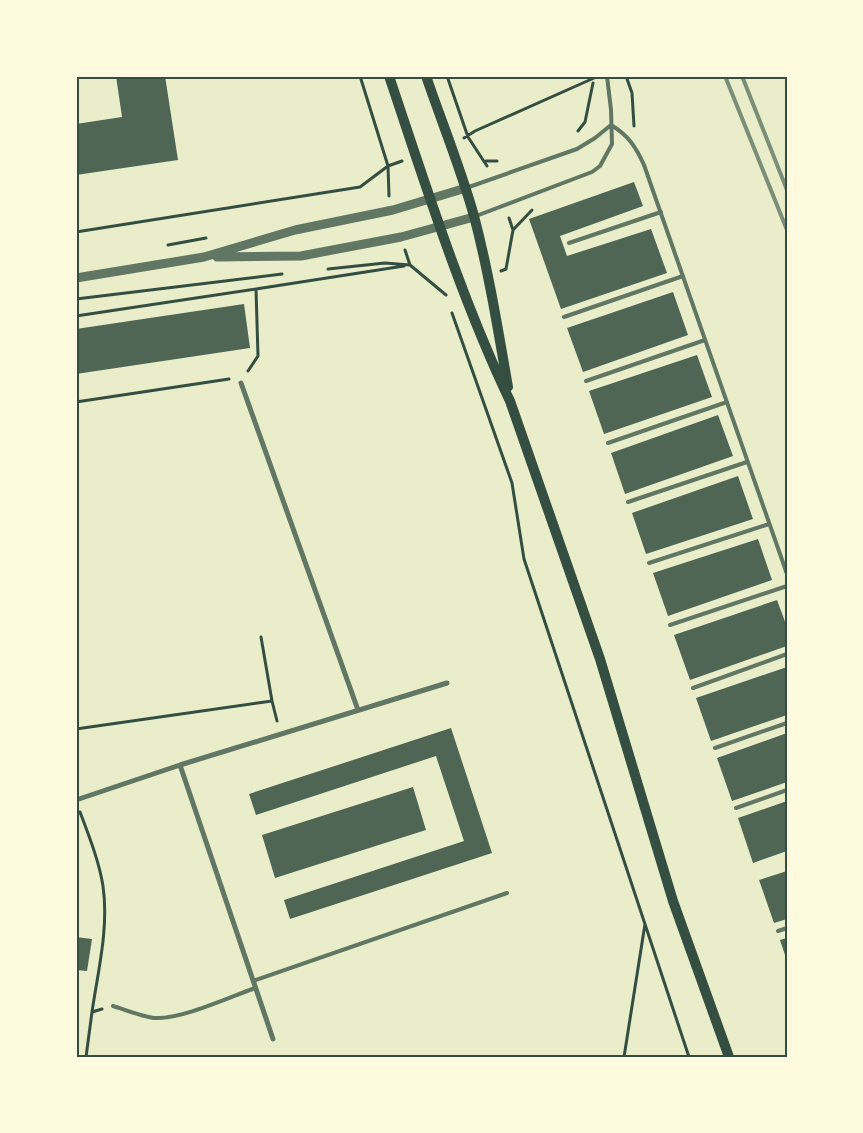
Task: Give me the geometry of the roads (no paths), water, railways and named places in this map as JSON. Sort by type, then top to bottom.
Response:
[{"type":"main road","points":[[389,76],[461,287],[510,401],[600,660],[674,901],[728,1057]]},
{"type":"main road","points":[[426,76],[466,188],[474,217],[488,276],[510,401]]},
{"type":"street","points":[[76,278],[204,257],[296,230],[393,210],[466,188]]},
{"type":"street","points":[[204,257],[301,256],[401,237],[474,217]]},
{"type":"street","points":[[241,383],[358,710]]},
{"type":"street","points":[[76,800],[180,765],[447,683]]},
{"type":"street","points":[[180,765],[273,1038]]},
{"type":"lane","points":[[474,217],[592,172],[600,166],[612,144],[612,110],[607,76]]},
{"type":"lane","points":[[466,188],[577,149],[611,125]]},
{"type":"lane","points":[[611,125],[623,132],[638,152],[684,276],[787,574]]},
{"type":"lane","points":[[569,243],[661,212]]},
{"type":"lane","points":[[564,317],[684,276]]},
{"type":"lane","points":[[586,381],[705,340]]},
{"type":"lane","points":[[608,443],[727,402]]},
{"type":"lane","points":[[628,502],[747,462]]},
{"type":"lane","points":[[649,563],[769,524]]},
{"type":"lane","points":[[670,625],[787,586]]},
{"type":"lane","points":[[693,688],[787,654]]},
{"type":"lane","points":[[714,748],[787,723]]},
{"type":"lane","points":[[736,808],[787,790]]},
{"type":"lane","points":[[254,981],[507,893]]},
{"type":"lane","points":[[778,931],[787,928]]},
{"type":"lane","points":[[113,1006],[154,1018],[166,1018],[181,1015],[256,988]]},
{"type":"railway","points":[[725,76],[787,230]]},
{"type":"railway","points":[[742,76],[787,190]]}]
